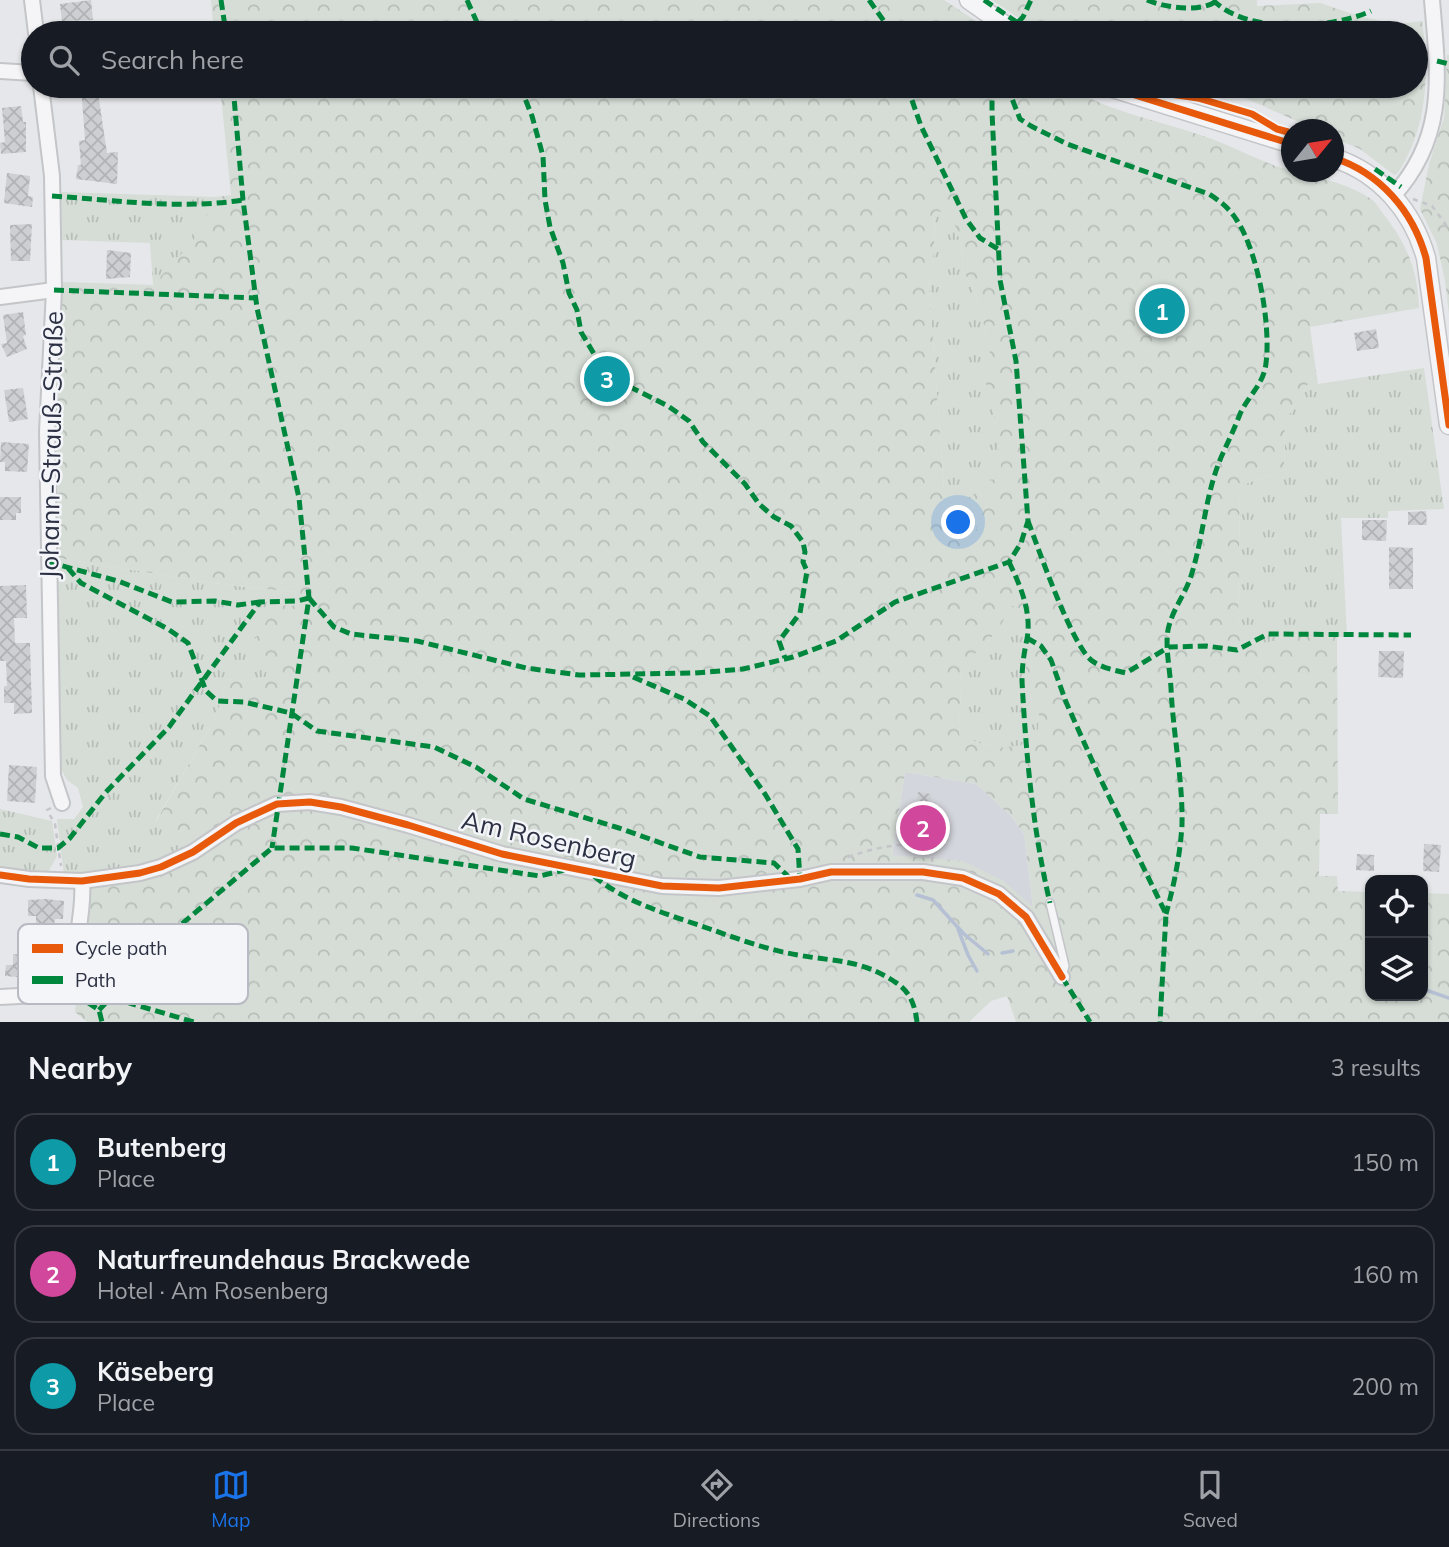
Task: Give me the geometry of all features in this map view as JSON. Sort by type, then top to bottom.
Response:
[{"type":"street","points":[[32,0],[35,21]]},
{"type":"street","points":[[969,0],[999,21]]},
{"type":"street","points":[[1397,192],[1427,145],[1433,125],[1437,61],[1432,0]]},
{"type":"street","points":[[0,71],[21,72]]},
{"type":"street","name":"Johann-Strauß-Straße","points":[[42,98],[52,176],[54,290],[47,432],[53,776],[62,803]]},
{"type":"street","points":[[1144,98],[1281,141]]},
{"type":"street","points":[[1344,163],[1397,192],[1417,232],[1426,258],[1449,425]]},
{"type":"street","points":[[0,297],[54,290]]},
{"type":"street","name":"Am Rosenberg","points":[[0,874],[29,879],[82,881],[140,873],[161,867],[193,852],[236,823],[278,804],[310,802],[394,821],[502,854],[662,886],[719,888],[800,879],[831,872],[923,872],[963,877],[999,894],[1026,917],[1062,977]]},
{"type":"street","points":[[79,924],[83,896],[82,881]]},
{"type":"street","points":[[0,997],[18,996]]},
{"type":"lane","points":[[1050,903],[1065,966],[1062,977]]},
{"type":"path","points":[[1397,192],[1432,206],[1449,229]]},
{"type":"path","points":[[62,803],[47,810],[55,824],[64,880]]},
{"type":"path","points":[[838,861],[876,847],[909,842],[934,845]]},
{"type":"shaded area","points":[[905,772],[976,784],[1010,815],[1024,834],[1033,908],[1002,880],[892,856]]},
{"type":"green space","points":[[211,0],[944,0],[976,21],[213,21]]},
{"type":"green space","points":[[992,0],[1257,0],[1257,6],[1320,3],[1383,21],[1023,21]]},
{"type":"green space","points":[[1447,55],[1449,314],[1437,244],[1420,209],[1429,164],[1444,118]]},
{"type":"green space","points":[[221,98],[1090,98],[1212,139],[1281,167],[1281,182],[1333,182],[1371,199],[1392,226],[1410,258],[1419,308],[1310,327],[1316,371],[1285,421],[1284,470],[1240,486],[1238,633],[1246,633],[1245,651],[1288,635],[1337,637],[1338,814],[1320,814],[1319,876],[1337,876],[1338,891],[1365,892],[1365,1001],[1428,1001],[1428,893],[1449,894],[1449,1022],[1016,1022],[1007,996],[991,1001],[969,1022],[87,1022],[75,1012],[76,1004],[248,1004],[248,924],[86,924],[90,889],[159,876],[184,862],[186,833],[155,823],[216,717],[227,679],[246,681],[266,677],[269,658],[251,645],[277,605],[293,606],[296,592],[227,585],[57,558],[55,431],[63,282],[153,285],[193,241],[216,197],[231,195]],"holes":[[[935,211],[951,213],[961,244],[963,270],[977,297],[990,349],[986,385],[995,421],[1002,474],[982,486],[965,503],[977,529],[965,536],[944,520],[929,287]],[[1009,605],[1029,611],[1032,649],[1026,661],[1026,689],[1039,711],[1038,741],[1006,747],[980,744],[959,734],[962,665],[991,638],[1002,623]],[[905,772],[976,784],[1010,815],[1024,834],[1033,907],[1002,880],[963,861],[892,855]]]},
{"type":"green space","points":[[1245,98],[1424,98],[1415,139],[1407,157],[1394,175],[1360,149],[1344,142],[1344,119],[1292,119]]},
{"type":"green space","points":[[61,192],[216,197],[194,241],[153,285],[150,243],[62,240]]},
{"type":"green space","points":[[935,211],[951,212],[961,244],[963,270],[977,297],[990,349],[987,385],[1003,474],[982,486],[977,529],[965,536],[944,520],[929,287]]},
{"type":"green space","points":[[1424,368],[1444,509],[1388,511],[1388,518],[1341,518],[1347,637],[1288,635],[1245,652],[1238,633],[1240,486],[1284,470],[1285,421],[1316,371],[1318,384]]},
{"type":"green space","points":[[57,558],[227,585],[296,592],[293,607],[251,645],[269,658],[266,677],[246,681],[227,679],[216,717],[155,822],[186,833],[186,845],[156,861],[121,870],[64,875],[57,819],[74,819],[83,807],[78,788],[67,780],[61,769]]},
{"type":"green space","points":[[1009,604],[1029,611],[1032,649],[1026,661],[1026,689],[1039,711],[1038,742],[1015,747],[997,747],[980,744],[959,734],[962,664],[997,630]]},
{"type":"green space","points":[[0,809],[52,821],[57,856],[47,874],[0,867]]},
{"type":"building","points":[[91,0],[93,20],[62,21],[60,4]]},
{"type":"building","points":[[82,98],[99,98],[107,153],[118,152],[117,184],[76,179],[78,165],[81,165],[79,141],[85,140]]},
{"type":"building","points":[[21,106],[23,122],[26,122],[26,152],[1,154],[0,143],[5,142],[2,108]]},
{"type":"building","points":[[7,173],[30,176],[28,196],[33,197],[32,207],[4,203]]},
{"type":"building","points":[[32,224],[30,261],[11,261],[10,225]]},
{"type":"building","points":[[107,250],[131,253],[130,277],[106,279]]},
{"type":"building","points":[[23,312],[26,335],[23,336],[27,349],[7,357],[1,344],[7,343],[3,315]]},
{"type":"building","points":[[1376,329],[1379,348],[1357,351],[1354,333]]},
{"type":"building","points":[[23,388],[28,419],[9,422],[4,390]]},
{"type":"building","points":[[1,442],[29,444],[27,472],[5,471],[5,462],[0,462]]},
{"type":"building","points":[[0,497],[21,497],[21,513],[16,513],[16,520],[0,520]]},
{"type":"building","points":[[1426,511],[1427,525],[1408,525],[1408,512]]},
{"type":"building","points":[[1362,520],[1387,520],[1386,541],[1362,540]]},
{"type":"building","points":[[1389,547],[1413,548],[1413,589],[1389,589]]},
{"type":"building","points":[[26,585],[27,618],[14,618],[15,643],[30,643],[32,713],[14,714],[14,703],[4,703],[4,686],[7,686],[6,661],[0,661],[0,586]]},
{"type":"building","points":[[1379,651],[1404,651],[1403,678],[1378,677]]},
{"type":"building","points":[[9,765],[37,767],[35,803],[7,801]]},
{"type":"building","points":[[918,792],[931,794],[930,809],[935,810],[930,839],[914,838]]},
{"type":"building","points":[[1424,844],[1441,845],[1439,872],[1423,871]]},
{"type":"building","points":[[1357,854],[1374,855],[1374,871],[1356,870]]},
{"type":"building","points":[[28,900],[64,901],[63,919],[55,919],[54,924],[36,924],[36,916],[28,916]]},
{"type":"building","points":[[13,954],[18,954],[18,977],[5,976],[6,965],[13,965]]},
{"type":"waterway","points":[[917,895],[933,900],[964,934],[988,954]]},
{"type":"waterway","points":[[958,929],[977,971]]},
{"type":"waterway","points":[[1002,953],[1013,951]]},
{"type":"waterway","points":[[1428,991],[1449,998]]},
{"type":"marked path","points":[[221,0],[224,21]]},
{"type":"marked path","points":[[467,0],[476,21]]},
{"type":"marked path","points":[[869,0],[884,21]]},
{"type":"marked path","points":[[984,0],[1015,21]]},
{"type":"marked path","points":[[1019,21],[1031,0]]},
{"type":"marked path","points":[[1147,0],[1184,8],[1203,7],[1218,0]]},
{"type":"marked path","points":[[1213,0],[1228,11],[1254,21]]},
{"type":"marked path","points":[[1338,21],[1371,11]]},
{"type":"marked path","points":[[1437,61],[1449,64]]},
{"type":"marked path","points":[[234,98],[243,200],[257,308],[299,498],[309,598],[272,848]]},
{"type":"marked path","points":[[525,98],[543,156],[545,200],[550,227],[563,263],[569,293],[577,310],[581,332],[600,364],[616,380],[668,406],[689,421],[703,442],[745,484],[759,504],[774,517],[791,526],[803,542],[803,562],[807,571],[800,613],[779,641],[785,658]]},
{"type":"marked path","points":[[911,98],[921,126],[966,219],[980,238],[998,249]]},
{"type":"marked path","points":[[309,598],[334,627],[351,634],[417,641],[526,668],[579,675],[695,673],[743,669],[793,657],[836,641],[895,602],[1009,562],[1021,543],[1028,521],[1016,361],[1000,280],[992,98]]},
{"type":"marked path","points":[[1012,98],[1020,119],[1067,144],[1209,194],[1221,202],[1233,215],[1251,250],[1265,309],[1265,370],[1240,414],[1217,468],[1191,576],[1168,630],[1167,651],[1182,825],[1180,848],[1166,914]]},
{"type":"marked path","points":[[1375,169],[1401,187]]},
{"type":"marked path","points":[[52,196],[171,204],[243,200]]},
{"type":"marked path","points":[[54,290],[256,298]]},
{"type":"marked path","points":[[1028,521],[1074,635],[1091,660],[1108,668],[1126,673],[1169,647],[1206,646],[1237,650],[1268,634],[1411,635]]},
{"type":"marked path","points":[[48,562],[118,581],[172,602],[215,601],[238,605],[260,602]]},
{"type":"marked path","points":[[1009,562],[1021,589],[1028,619],[1022,675],[1026,737],[1035,821],[1050,903]]},
{"type":"marked path","points":[[68,568],[81,583],[168,629],[188,643],[206,691],[217,701],[244,702],[291,713],[317,731],[434,747],[476,767],[524,799],[619,828],[700,857],[774,863],[791,879]]},
{"type":"marked path","points":[[0,834],[18,837],[39,848],[58,848],[70,838],[106,792],[169,727],[260,602],[309,598]]},
{"type":"marked path","points":[[1027,638],[1041,646],[1051,660],[1066,702],[1099,776],[1166,914],[1160,1022]]},
{"type":"marked path","points":[[633,677],[684,699],[710,716],[765,794],[798,849],[800,879]]},
{"type":"marked path","points":[[182,924],[272,848],[352,848],[540,876],[564,870]]},
{"type":"marked path","points":[[594,876],[620,894],[649,907],[742,940],[787,953],[848,962],[870,969],[895,982],[908,994],[917,1022]]},
{"type":"marked path","points":[[1062,977],[1090,1022]]},
{"type":"marked path","points":[[90,1004],[99,1010],[102,1022]]},
{"type":"marked path","points":[[99,1010],[105,1004]]},
{"type":"marked path","points":[[132,1004],[194,1022]]},
{"type":"cycle path","points":[[1144,98],[1281,141]]},
{"type":"cycle path","points":[[1198,98],[1252,114],[1281,130]]},
{"type":"cycle path","points":[[1344,162],[1366,173],[1392,196],[1413,225],[1420,241],[1426,258],[1449,425]]},
{"type":"cycle path","points":[[0,875],[82,881],[140,873],[161,867],[193,852],[236,823],[277,804],[310,802],[341,807],[408,825],[502,854],[662,886],[719,888],[800,879],[831,872],[923,872],[963,878],[999,894],[1026,917],[1062,977]]},
{"type":"place","name":"Butenberg","points":[[1162,311]]},
{"type":"place","name":"Käseberg","points":[[607,379]]},
{"type":"place","name":"Naturfreundehaus Brackwede","points":[[923,828]]}]
